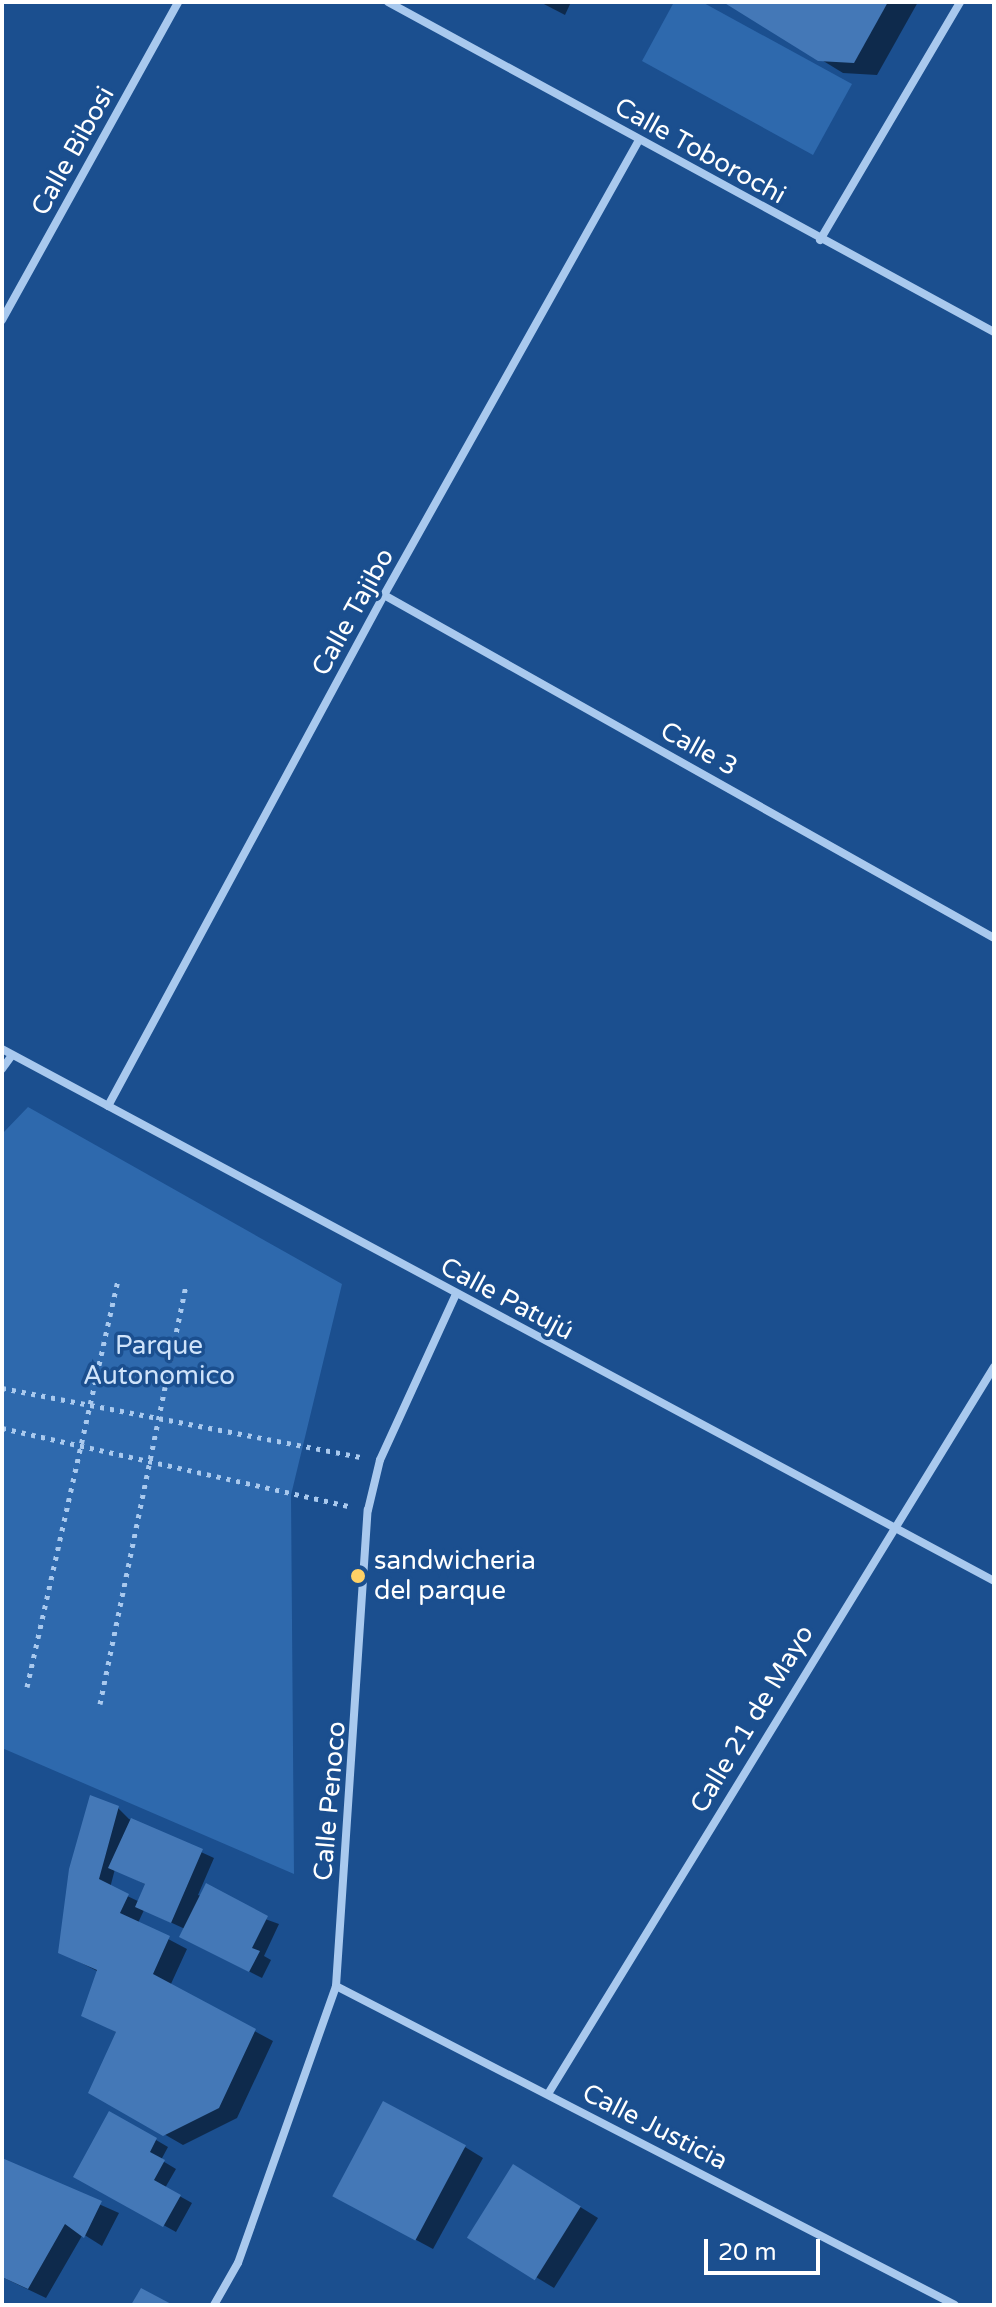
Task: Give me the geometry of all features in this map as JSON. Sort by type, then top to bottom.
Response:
[{"type":"street","name":"Calle Bibosi","points":[[2,320],[178,2]]},
{"type":"street","name":"Calle Toborochi","points":[[388,2],[820,240],[994,332]]},
{"type":"street","points":[[820,240],[960,2]]},
{"type":"street","name":"Calle Tajibo","points":[[108,1106],[384,595],[639,140]]},
{"type":"street","points":[[2,296],[12,302]]},
{"type":"street","name":"Calle 3","points":[[384,595],[994,938]]},
{"type":"street","name":"Calle Patujú","points":[[2,1049],[994,1581]]},
{"type":"street","points":[[2,1069],[12,1055]]},
{"type":"street","name":"Calle Penoco","points":[[214,2305],[238,2263],[336,1986],[368,1510],[380,1460],[456,1294]]},
{"type":"street","name":"Calle 21 de Mayo","points":[[548,2094],[892,1526],[994,1367]]},
{"type":"street","name":"Calle Justicia","points":[[336,1986],[955,2305]]},
{"type":"path","points":[[27,1687],[118,1279]]},
{"type":"path","points":[[100,1704],[186,1285]]},
{"type":"path","points":[[2,1388],[380,1460]]},
{"type":"path","points":[[2,1428],[368,1510]]},
{"type":"green space","points":[[674,2],[702,2],[852,84],[813,155],[642,61]]},
{"type":"green space","name":"Parque Autonomico","points":[[28,1107],[342,1284],[291,1495],[294,1874],[2,1748],[2,1134]]},
{"type":"building","points":[[723,2],[888,2],[854,63],[818,61]]},
{"type":"building","points":[[90,1795],[119,1806],[99,1879],[129,1894],[120,1913],[170,1936],[153,1974],[256,2029],[219,2108],[163,2136],[88,2093],[116,2032],[81,2016],[97,1970],[58,1953],[69,1869]]},
{"type":"building","points":[[131,1818],[203,1849],[171,1923],[135,1907],[145,1884],[108,1868]]},
{"type":"building","points":[[206,1883],[268,1916],[252,1948],[260,1951],[249,1972],[179,1937]]},
{"type":"building","points":[[383,2101],[466,2145],[415,2240],[332,2196]]},
{"type":"building","points":[[109,2111],[157,2138],[150,2152],[165,2160],[154,2180],[181,2195],[163,2227],[73,2177]]},
{"type":"building","points":[[2,2158],[102,2201],[84,2238],[65,2224],[28,2289],[2,2277]]},
{"type":"building","points":[[513,2164],[581,2206],[535,2280],[467,2238]]},
{"type":"building","points":[[141,2288],[173,2305],[131,2305]]},
{"type":"place","name":"sandwicheria del parque","points":[[358,1576]]}]
